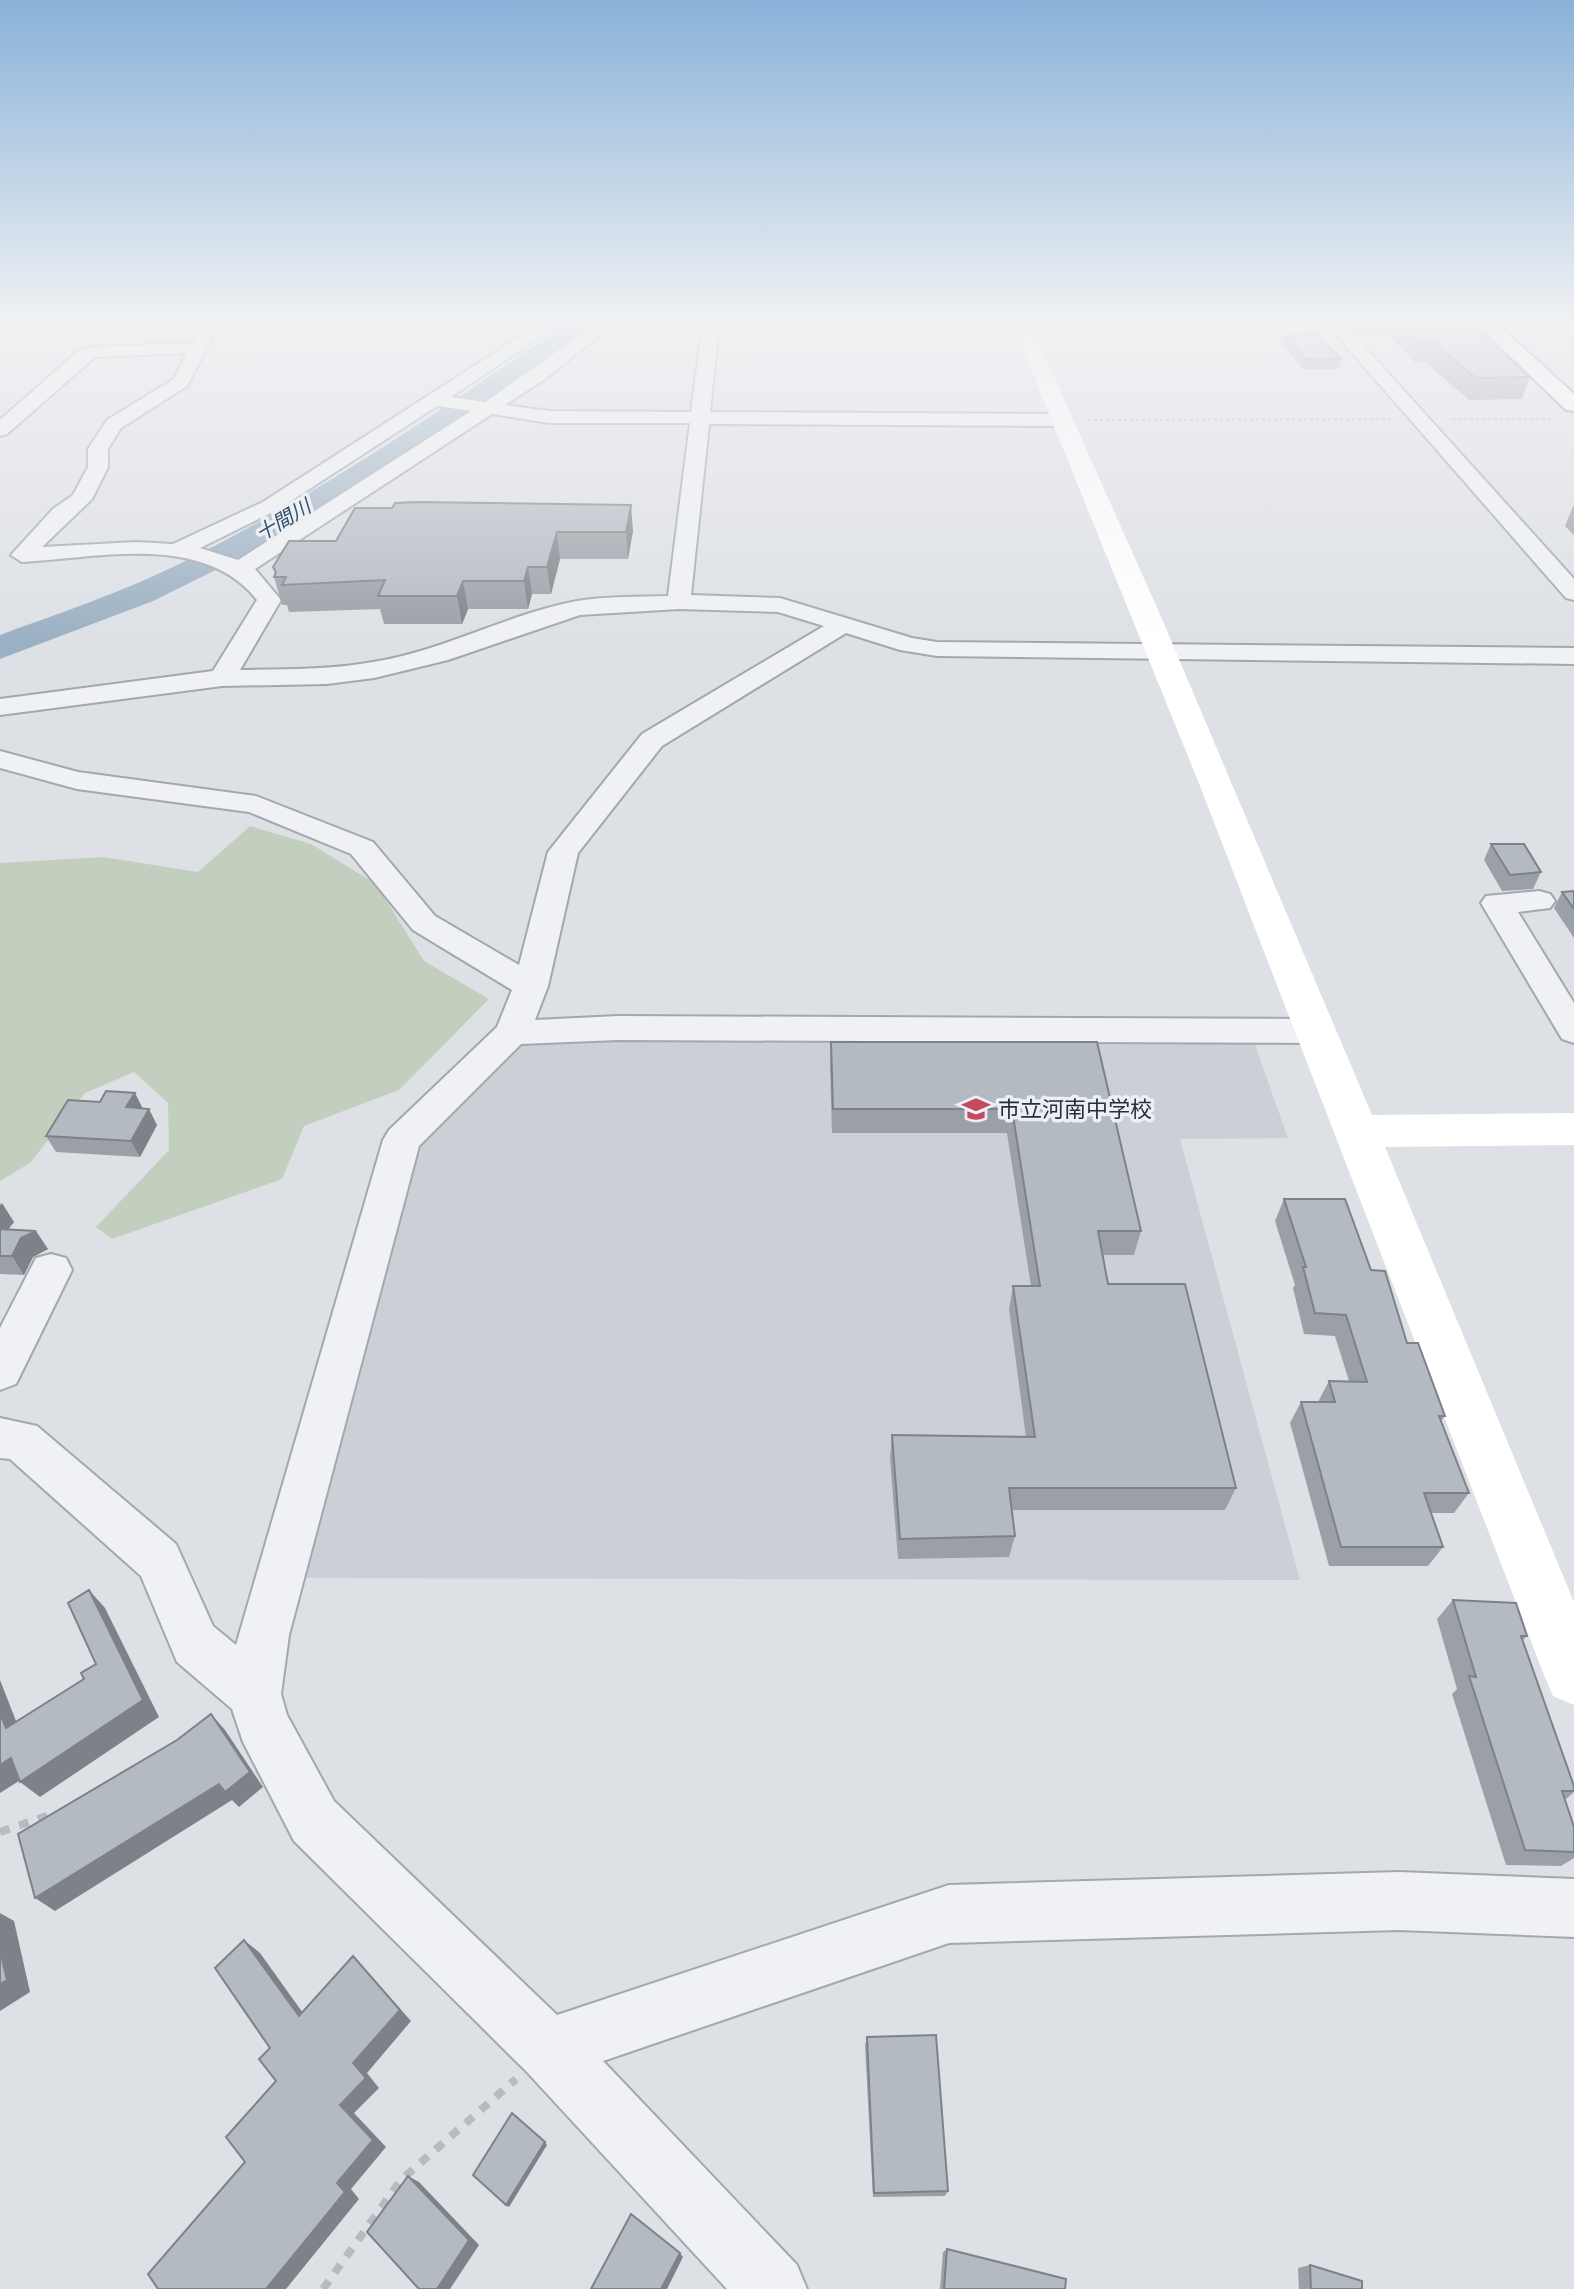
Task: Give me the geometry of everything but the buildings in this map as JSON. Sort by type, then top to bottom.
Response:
[{"type":"main road","points":[[1063,430],[1161,650],[1314,1031],[1358,1131],[1574,1675]]},
{"type":"main road","points":[[1358,1131],[1574,1129]]},
{"type":"street","points":[[110,430],[98,449],[98,467],[82,499],[61,514],[22,555],[100,552],[140,546],[182,551],[236,569],[269,600],[222,678]]},
{"type":"street","points":[[182,551],[270,506],[392,430]]},
{"type":"street","points":[[236,569],[453,430]]},
{"type":"street","points":[[679,602],[698,430]]},
{"type":"street","points":[[1428,430],[1574,593]]},
{"type":"street","points":[[0,707],[222,678],[327,676],[374,670],[439,655],[531,621],[579,608],[679,602],[780,605],[909,645],[937,649],[1574,656]]},
{"type":"street","points":[[773,2289],[761,2271],[548,2049],[314,1821],[262,1723],[255,1694],[263,1635],[402,1140],[512,1033],[531,986],[563,852],[652,740],[843,625]]},
{"type":"street","points":[[0,759],[77,780],[256,805],[362,848],[424,923],[531,986]]},
{"type":"street","points":[[1539,901],[1497,903],[1574,1031]]},
{"type":"street","points":[[512,1033],[618,1028],[1314,1031]]},
{"type":"street","points":[[0,1371],[51,1270]]},
{"type":"street","points":[[0,1438],[21,1440],[159,1560],[195,1644],[255,1694]]},
{"type":"street","points":[[548,2049],[949,1914],[1399,1901],[1574,1908]]},
{"type":"path","points":[[0,1832],[71,1808]]},
{"type":"path","points":[[323,2289],[401,2180],[548,2049]]},
{"type":"shaded area","points":[[524,1041],[1254,1042],[1288,1138],[1180,1139],[1300,1580],[299,1578],[414,1141]]},
{"type":"green space","points":[[250,826],[311,844],[376,884],[424,961],[489,999],[399,1090],[304,1126],[282,1179],[112,1239],[96,1227],[169,1150],[168,1103],[134,1072],[85,1093],[30,1163],[0,1181],[0,863],[103,857],[198,872]]},
{"type":"waterway","name":"十間川","points":[[0,648],[94,613],[187,573],[290,518],[428,430]]},
{"type":"place","name":"市立河南中学校","points":[[976,1109]]}]
